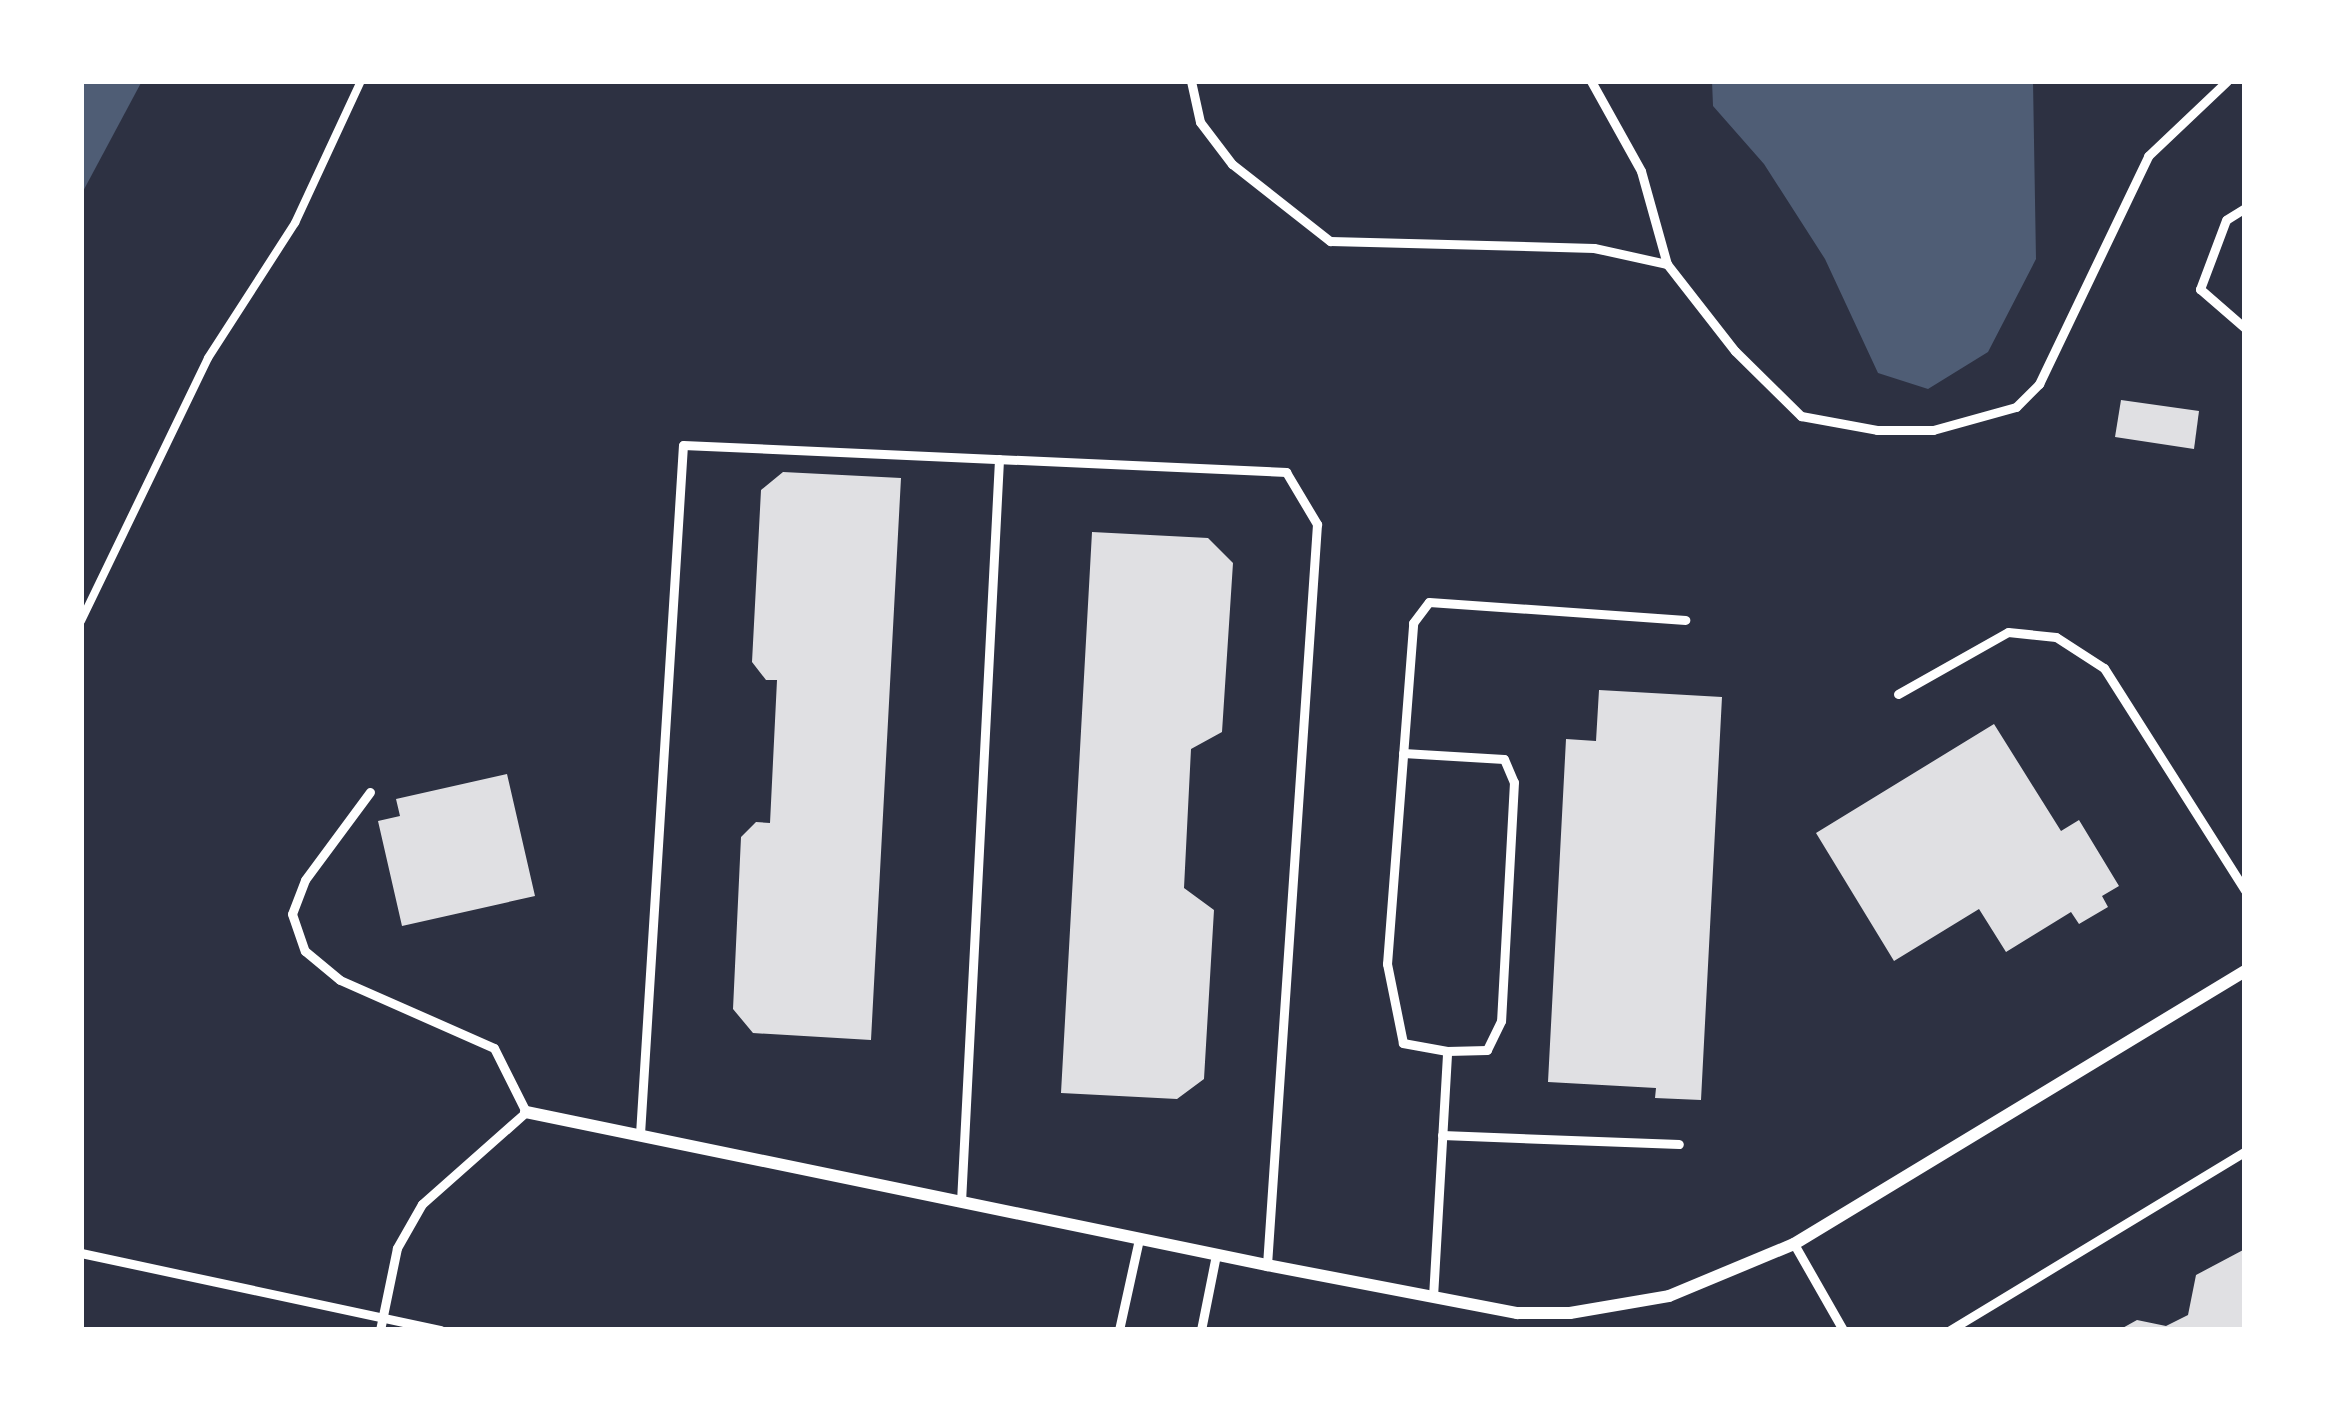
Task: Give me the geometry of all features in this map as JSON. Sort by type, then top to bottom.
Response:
[{"type":"street","points":[[526,1112],[1433,1297],[1517,1312],[1608,1308],[1669,1296],[1794,1244],[2245,971]]},
{"type":"lane","points":[[1191,81],[1200,122],[1232,164],[1330,241],[1594,248],[1667,264]]},
{"type":"lane","points":[[1591,81],[1641,171],[1667,264],[1770,393],[1801,416],[1877,430],[1983,421],[2016,407],[2039,384],[2148,156],[2227,81]]},
{"type":"lane","points":[[2245,208],[2226,220],[2200,289],[2245,328]]},
{"type":"lane","points":[[640,1134],[683,445],[1286,472],[1317,524],[1267,1265]]},
{"type":"lane","points":[[961,1202],[999,459]]},
{"type":"lane","points":[[1403,754],[1504,759],[1514,782],[1501,1021],[1487,1050],[1447,1051],[1403,1043],[1387,964],[1403,754],[1413,623],[1429,602],[1685,620]]},
{"type":"lane","points":[[1898,694],[2008,632],[2056,637],[2104,668],[2245,890]]},
{"type":"lane","points":[[370,792],[305,880],[292,914],[305,950],[340,980],[494,1048],[526,1112],[422,1204],[398,1248],[381,1324]]},
{"type":"lane","points":[[1433,1297],[1447,1051]]},
{"type":"lane","points":[[1442,1135],[1678,1144]]},
{"type":"lane","points":[[1950,1330],[2245,1151]]},
{"type":"lane","points":[[1119,1330],[1139,1239]]},
{"type":"lane","points":[[1794,1244],[1843,1330]]},
{"type":"lane","points":[[81,1253],[381,1324],[441,1330]]},
{"type":"lane","points":[[1201,1330],[1216,1255]]},
{"type":"path","points":[[81,621],[208,358],[295,223],[361,81]]},
{"type":"water","points":[[81,81],[142,81],[81,195]]},
{"type":"water","points":[[1712,81],[2033,81],[2036,259],[1988,352],[1928,389],[1878,373],[1825,259],[1764,164],[1713,106]]},
{"type":"building","points":[[2121,400],[2199,411],[2194,449],[2115,437]]},
{"type":"building","points":[[783,472],[901,478],[871,1040],[753,1033],[733,1009],[741,837],[756,822],[770,823],[777,680],[766,680],[752,662],[761,490]]},
{"type":"building","points":[[1092,532],[1208,538],[1233,563],[1222,732],[1191,749],[1184,888],[1214,910],[1204,1079],[1177,1099],[1061,1093]]},
{"type":"building","points":[[1599,690],[1722,697],[1701,1100],[1655,1098],[1656,1088],[1548,1082],[1566,739],[1596,741]]},
{"type":"building","points":[[1994,724],[2061,831],[2079,820],[2119,886],[2102,896],[2108,907],[2079,924],[2071,912],[2006,952],[1979,909],[1894,961],[1816,833]]},
{"type":"building","points":[[507,774],[535,896],[402,926],[378,821],[400,816],[396,799]]},
{"type":"building","points":[[2245,1249],[2245,1330],[2119,1330],[2137,1320],[2166,1326],[2188,1315],[2196,1275]]}]
